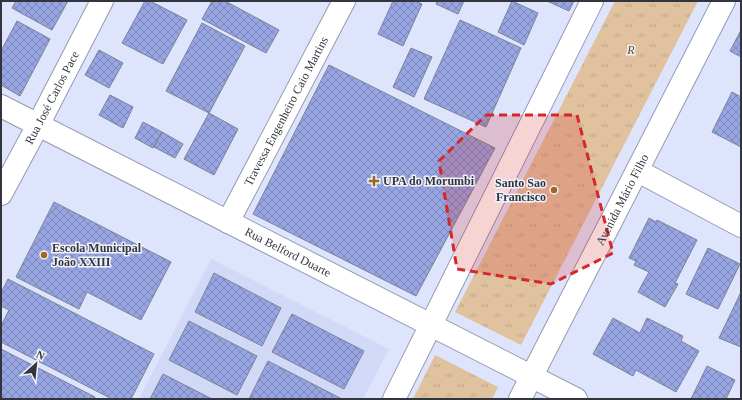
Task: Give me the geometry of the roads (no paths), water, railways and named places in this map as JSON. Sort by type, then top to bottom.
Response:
[{"type":"street","name":"Rua José Carlos Pace","points":[[1,194],[102,1]]},
{"type":"street","name":"Travessa Engenheiro Caio Martins","points":[[228,222],[344,1]]},
{"type":"street","points":[[394,399],[592,1]]},
{"type":"street","name":"Avenida Mário Filho","points":[[520,399],[724,1]]},
{"type":"street","name":"Rua Belford Duarte","points":[[1,106],[576,399]]},
{"type":"street","points":[[638,171],[741,226]]},
{"type":"place","name":"UPA do Morumbi","points":[[374,181]]},
{"type":"place","name":"Santo Sao Francisco","points":[[554,190]]},
{"type":"place","name":"Escola Municipal João XXIII","points":[[44,255]]},
{"type":"park label","name":"R","points":[[631,50]]}]
